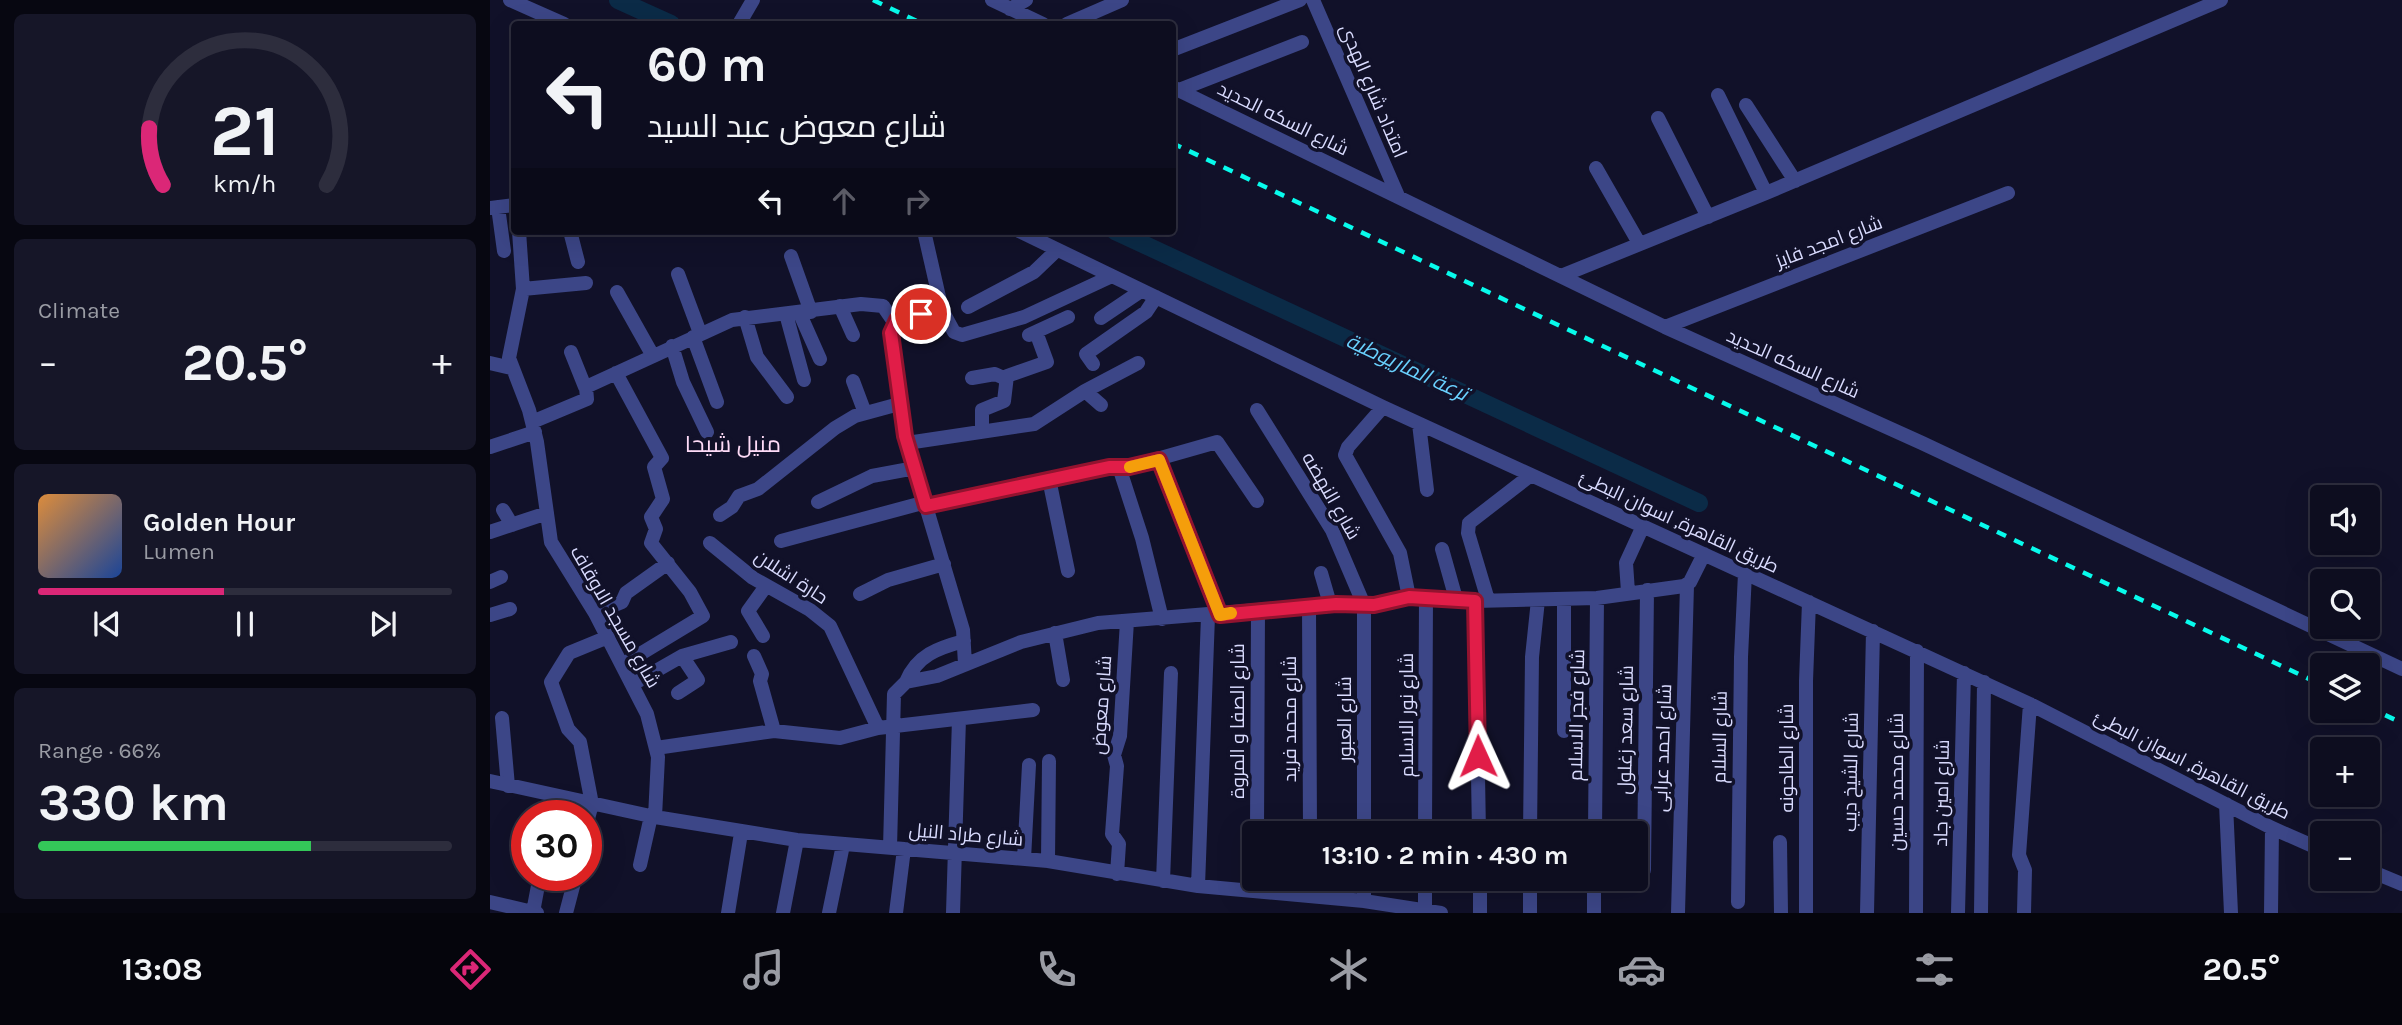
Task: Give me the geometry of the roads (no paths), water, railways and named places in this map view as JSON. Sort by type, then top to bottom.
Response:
[{"type":"street","points":[[510,0],[557,21]]},
{"type":"street","points":[[999,3],[1026,0]]},
{"type":"street","points":[[1074,21],[1122,0]]},
{"type":"street","points":[[1176,48],[1300,0]]},
{"type":"street","name":"امتداد شارع الهدى","points":[[1313,0],[1398,197]]},
{"type":"street","points":[[1561,276],[1795,181],[2221,0]]},
{"type":"street","points":[[999,3],[1037,21]]},
{"type":"street","points":[[741,21],[750,5]]},
{"type":"street","points":[[1176,89],[1302,42]]},
{"type":"street","name":"شارع السكه الحديد","points":[[1176,89],[1665,327],[1922,443],[2402,669]]},
{"type":"street","points":[[1718,95],[1766,193]]},
{"type":"street","points":[[1746,105],[1795,181]]},
{"type":"street","points":[[1658,117],[1708,217]]},
{"type":"street","points":[[1596,167],[1639,243]]},
{"type":"street","name":"شارع امجد فايز","points":[[1665,327],[2008,193]]},
{"type":"street","points":[[494,208],[504,251]]},
{"type":"street","name":"شارع مسجد الاوقاف","points":[[519,235],[523,289],[509,349],[511,368],[534,427],[553,549],[595,613],[633,684],[647,714],[656,748],[653,817],[640,865]]},
{"type":"street","points":[[571,235],[578,262]]},
{"type":"street","points":[[925,235],[942,310],[954,332],[962,335],[1024,317],[1112,276]]},
{"type":"street","name":"طريق القاهرة, اسوان البطئ","points":[[1026,235],[1419,424],[1984,682],[2310,845]]},
{"type":"street","points":[[968,307],[1034,272],[1057,250]]},
{"type":"street","points":[[791,256],[804,380]]},
{"type":"street","points":[[678,274],[717,402]]},
{"type":"street","points":[[523,289],[586,283]]},
{"type":"street","points":[[1101,317],[1142,291]]},
{"type":"street","points":[[617,292],[653,356]]},
{"type":"street","points":[[1093,364],[1086,355],[1146,312],[1156,297]]},
{"type":"street","points":[[585,387],[696,335],[745,317],[861,304],[883,306],[894,322],[891,333],[899,404],[907,443],[944,564],[964,641],[965,664]]},
{"type":"street","points":[[840,306],[853,335]]},
{"type":"street","points":[[894,322],[942,310]]},
{"type":"street","points":[[799,313],[820,359]]},
{"type":"street","points":[[745,317],[757,357],[787,397]]},
{"type":"street","points":[[982,430],[982,410],[1004,401],[1006,379],[1010,375],[1047,362],[1032,333],[1068,317]]},
{"type":"street","points":[[672,346],[683,382],[707,432]]},
{"type":"street","points":[[490,447],[587,399],[571,352]]},
{"type":"street","points":[[490,363],[511,368]]},
{"type":"street","points":[[907,443],[1034,424],[1085,391],[1138,363]]},
{"type":"street","points":[[616,373],[662,458],[654,467],[663,502],[651,517],[656,531],[650,539],[690,592],[703,618],[622,665]]},
{"type":"street","points":[[972,379],[995,373],[1006,379]]},
{"type":"street","points":[[853,382],[865,412]]},
{"type":"street","points":[[1085,391],[1101,405]]},
{"type":"street","points":[[720,515],[732,507],[739,496],[758,489],[835,428],[865,412],[899,404]]},
{"type":"street","points":[[1383,407],[1345,455],[1400,553],[1409,597]]},
{"type":"street","name":"شارع النهضه","points":[[1256,410],[1332,530],[1364,605]]},
{"type":"street","points":[[1419,424],[1427,490]]},
{"type":"street","points":[[781,541],[926,504],[1109,467],[1159,460],[1219,443],[1257,501]]},
{"type":"street","points":[[1159,460],[1214,615],[1198,886]]},
{"type":"street","points":[[1119,467],[1142,538],[1162,619]]},
{"type":"street","points":[[818,502],[872,476],[915,468]]},
{"type":"street","points":[[1479,821],[1481,601],[1468,533],[1469,523],[1531,475]]},
{"type":"street","points":[[1049,479],[1068,571]]},
{"type":"street","points":[[503,510],[512,525]]},
{"type":"street","points":[[490,531],[547,513]]},
{"type":"street","points":[[1628,592],[1626,562],[1643,526]]},
{"type":"street","name":"حارة اشلان","points":[[710,542],[766,586],[810,610],[830,626],[885,727]]},
{"type":"street","points":[[1442,549],[1456,599]]},
{"type":"street","points":[[906,682],[936,676],[1055,632],[1098,624],[1330,604],[1364,605],[1409,597],[1481,601],[1597,598],[1687,585],[1704,554]]},
{"type":"street","points":[[595,613],[622,602],[625,593],[668,563]]},
{"type":"street","points":[[860,594],[888,580],[944,564]]},
{"type":"street","points":[[1321,573],[1330,604]]},
{"type":"street","name":"شارع السلام","points":[[1738,902],[1745,573]]},
{"type":"street","name":"شارع احمد عرابى","points":[[1678,913],[1687,585]]},
{"type":"street","points":[[764,636],[748,611],[766,586]]},
{"type":"street","name":"شارع سعد زغلول","points":[[1645,821],[1647,590]]},
{"type":"street","name":"شارع نور الاسلام","points":[[1425,821],[1426,597]]},
{"type":"street","name":"شارع فجر الاسلام","points":[[1595,821],[1597,598]]},
{"type":"street","points":[[1564,599],[1564,731]]},
{"type":"street","points":[[1530,821],[1532,657],[1538,600]]},
{"type":"street","name":"شارع الطاحونه","points":[[1806,913],[1806,681],[1810,602]]},
{"type":"street","name":"شارع العبور","points":[[1364,605],[1364,821]]},
{"type":"street","name":"شارع محمد فريد","points":[[1309,606],[1310,821]]},
{"type":"street","points":[[490,615],[510,609]]},
{"type":"street","name":"شارع الصفا و المروة","points":[[1257,821],[1258,610]]},
{"type":"street","name":"شارع معوض","points":[[1117,874],[1119,844],[1112,834],[1117,766],[1114,755],[1120,736],[1127,621]]},
{"type":"street","name":"شارع الشيخ ديب","points":[[1867,913],[1873,631]]},
{"type":"street","points":[[1055,632],[1063,680]]},
{"type":"street","points":[[591,800],[579,739],[568,729],[551,682],[569,653],[608,637]]},
{"type":"street","points":[[896,913],[897,848],[885,727],[894,694],[906,682],[910,671],[928,653],[964,641]]},
{"type":"street","points":[[633,684],[682,656],[731,642]]},
{"type":"street","name":"شارع محمد حسين","points":[[1916,913],[1917,651]]},
{"type":"street","points":[[678,693],[698,680],[682,656]]},
{"type":"street","points":[[754,656],[762,674],[760,681],[774,731]]},
{"type":"street","points":[[1163,881],[1171,673]]},
{"type":"street","name":"شارع امين جاد","points":[[1958,913],[1964,673]]},
{"type":"street","points":[[1981,913],[1984,682]]},
{"type":"street","points":[[2024,913],[2025,870],[2019,855],[2030,704]]},
{"type":"street","points":[[656,748],[774,731],[840,738],[885,727],[1033,710]]},
{"type":"street","points":[[502,718],[508,786]]},
{"type":"street","points":[[953,913],[959,719]]},
{"type":"street","points":[[1048,862],[1049,761]]},
{"type":"street","points":[[1024,859],[1029,765]]},
{"type":"street","name":"شارع طراد النيل","points":[[490,781],[573,800]]},
{"type":"street","points":[[553,800],[554,796]]},
{"type":"street","points":[[2226,804],[2231,913]]},
{"type":"street","name":"شارع طراد النيل","points":[[602,806],[797,841],[1024,859],[1198,886],[1242,885]]},
{"type":"street","points":[[2271,913],[2272,828]]},
{"type":"street","points":[[728,913],[741,832]]},
{"type":"street","points":[[783,913],[797,841]]},
{"type":"street","points":[[1780,842],[1782,913]]},
{"type":"street","points":[[829,913],[843,845]]},
{"type":"street","points":[[2380,875],[2402,884]]},
{"type":"street","points":[[490,902],[529,912],[535,891]]},
{"type":"street","points":[[566,913],[572,891]]},
{"type":"street","name":"شارع طراد النيل","points":[[1286,891],[1441,913]]},
{"type":"street","points":[[1310,891],[1310,896]]},
{"type":"street","points":[[1364,891],[1364,901]]},
{"type":"street","points":[[1425,891],[1425,911]]},
{"type":"street","points":[[1480,891],[1480,913]]},
{"type":"street","points":[[1530,891],[1530,913]]},
{"type":"street","points":[[1594,891],[1594,913]]},
{"type":"waterway","name":"ترعة الماريوطية","points":[[618,0],[664,21]]},
{"type":"waterway","name":"ترعة الماريوطية","points":[[1124,235],[1699,503]]},
{"type":"railway","points":[[873,0],[917,21]]},
{"type":"railway","points":[[1176,145],[2310,679]]},
{"type":"railway","points":[[2380,713],[2402,723]]},
{"type":"district","name":"منيل شيحا","points":[[733,444]]}]
